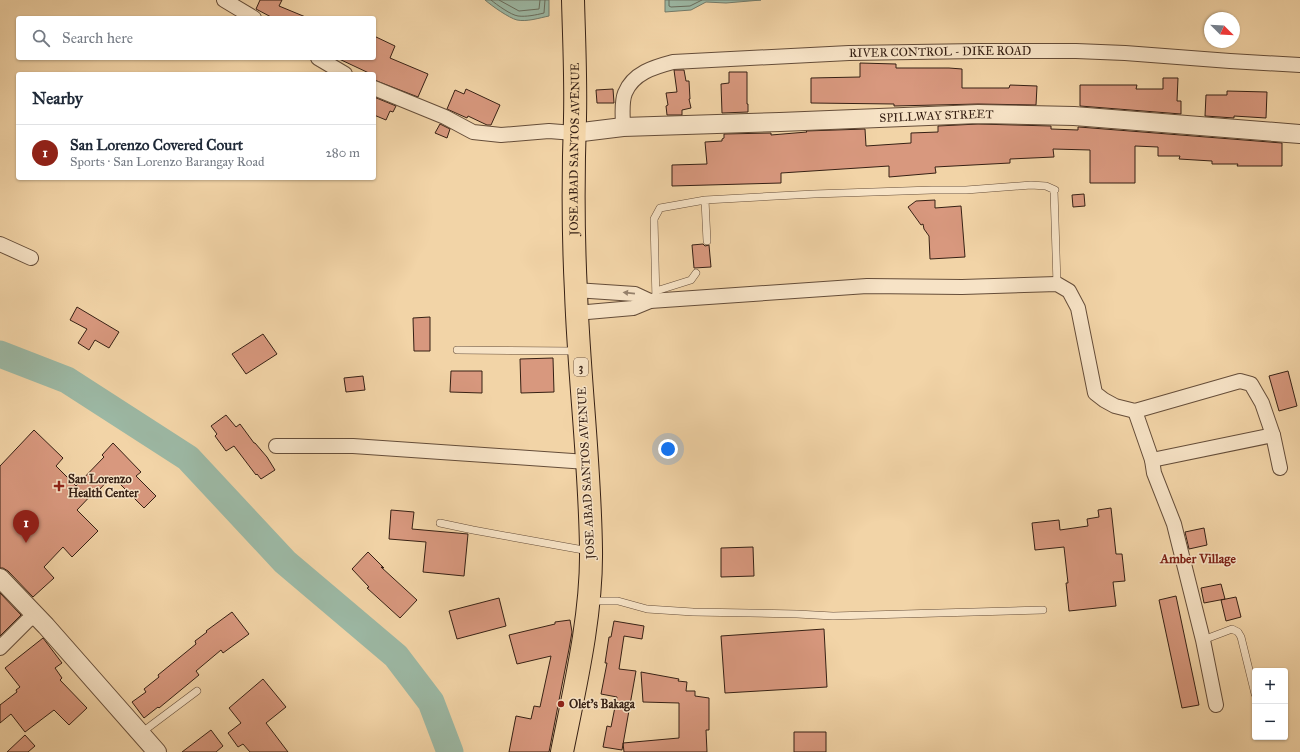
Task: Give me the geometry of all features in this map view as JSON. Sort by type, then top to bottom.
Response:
[{"type":"highway","name":"JOSE ABAD SANTOS AVENUE","points":[[562,752],[583,644],[588,601],[591,551],[587,462],[576,313],[573,181],[573,0]]},
{"type":"street","points":[[224,0],[251,16]]},
{"type":"street","name":"RIVER CONTROL - DIKE ROAD","points":[[623,127],[622,107],[625,93],[632,81],[642,73],[655,66],[673,62],[849,53],[1076,51],[1125,53],[1230,62],[1300,65]]},
{"type":"street","points":[[321,60],[342,72]]},
{"type":"street","points":[[376,89],[444,117],[473,132],[501,135],[549,131],[574,125]]},
{"type":"street","name":"SPILLWAY STREET","points":[[574,125],[623,127],[978,114],[1074,116],[1300,134]]},
{"type":"street","points":[[0,244],[30,258]]},
{"type":"street","points":[[576,290],[635,294],[654,298],[867,286],[962,287],[1057,284],[1069,291],[1078,308],[1095,393],[1115,406],[1135,411],[1240,381],[1251,384],[1262,403],[1273,435],[1280,468]]},
{"type":"street","points":[[576,313],[633,308],[654,298]]},
{"type":"street","points":[[1135,411],[1152,460],[1154,473],[1174,524],[1203,640],[1216,705]]},
{"type":"street","points":[[1152,460],[1273,435]]},
{"type":"street","points":[[276,446],[353,446],[587,462]]},
{"type":"street","points":[[0,578],[36,615],[157,752]]},
{"type":"street","points":[[0,648],[27,621],[36,615]]},
{"type":"lane","points":[[696,273],[691,280],[654,298],[654,219],[660,208],[705,200],[814,194],[966,190],[1032,185],[1046,186],[1055,190],[1057,284]]},
{"type":"lane","points":[[705,200],[707,241]]},
{"type":"lane","points":[[457,350],[579,350]]},
{"type":"lane","points":[[440,523],[591,551]]},
{"type":"lane","points":[[588,601],[618,601],[647,608],[693,612],[833,616],[1043,610]]},
{"type":"lane","points":[[1203,640],[1232,629],[1238,632],[1241,637],[1252,682]]},
{"type":"lane","points":[[141,733],[197,691]]},
{"type":"water","points":[[485,0],[549,0],[549,16],[529,20],[517,20],[505,14]]},
{"type":"water","points":[[665,0],[761,0],[726,3],[706,2],[691,10],[665,12]]},
{"type":"building","points":[[260,0],[282,0],[279,6],[303,16],[269,16],[256,9]]},
{"type":"building","points":[[376,37],[395,46],[390,58],[428,74],[418,97],[376,81],[376,72],[367,72],[341,60],[376,60]]},
{"type":"building","points":[[860,63],[896,64],[896,68],[962,69],[962,88],[1009,88],[1010,85],[1037,86],[1036,105],[978,104],[894,106],[894,104],[811,103],[811,78],[860,77]]},
{"type":"building","points":[[674,70],[684,70],[686,81],[689,81],[689,99],[691,108],[682,110],[682,115],[667,115],[666,106],[668,105],[666,93],[677,92]]},
{"type":"building","points":[[729,72],[747,72],[748,112],[722,113],[721,84],[729,83]]},
{"type":"building","points":[[1163,78],[1178,78],[1177,101],[1181,101],[1181,114],[1080,106],[1080,85],[1137,85],[1136,89],[1163,89]]},
{"type":"building","points":[[466,89],[500,105],[491,125],[487,125],[468,116],[467,118],[447,109],[455,90],[464,94]]},
{"type":"building","points":[[613,89],[614,103],[597,103],[596,90]]},
{"type":"building","points":[[1227,91],[1267,92],[1266,118],[1205,116],[1206,95],[1227,95]]},
{"type":"building","points":[[376,98],[396,106],[393,112],[390,111],[386,120],[376,116]]},
{"type":"building","points":[[440,124],[450,129],[447,138],[435,133]]},
{"type":"building","points":[[978,124],[1051,126],[1051,129],[1078,130],[1079,127],[1282,143],[1282,166],[1237,166],[1238,164],[1212,164],[1212,161],[1179,159],[1180,156],[1158,156],[1158,147],[1135,146],[1135,183],[1090,183],[1090,150],[1053,149],[1054,157],[1010,159],[1010,163],[935,167],[936,173],[889,177],[889,166],[781,173],[781,183],[672,186],[672,165],[707,164],[705,142],[722,141],[724,134],[771,133],[771,135],[807,132],[806,131],[865,129],[866,146],[911,143],[911,133],[938,132],[938,126]]},
{"type":"building","points":[[1084,194],[1085,206],[1073,207],[1072,195]]},
{"type":"building","points":[[935,200],[935,208],[961,206],[965,257],[930,259],[929,236],[924,229],[923,224],[921,225],[908,207],[916,201]]},
{"type":"building","points":[[703,244],[705,246],[709,245],[711,267],[694,268],[692,245]]},
{"type":"building","points":[[77,307],[119,332],[109,348],[95,340],[89,350],[78,343],[87,329],[70,320]]},
{"type":"building","points":[[430,317],[430,351],[414,351],[413,318]]},
{"type":"building","points":[[263,334],[277,354],[246,374],[232,354]]},
{"type":"building","points":[[553,358],[554,392],[521,393],[520,359]]},
{"type":"building","points":[[451,371],[482,371],[482,393],[450,392]]},
{"type":"building","points":[[1288,371],[1297,406],[1279,411],[1269,376]]},
{"type":"building","points":[[363,376],[365,390],[346,392],[344,378]]},
{"type":"building","points":[[226,415],[236,427],[240,424],[267,457],[275,470],[261,479],[257,474],[256,475],[234,446],[226,451],[215,436],[217,434],[211,426]]},
{"type":"building","points":[[34,430],[63,458],[56,466],[76,486],[104,457],[102,455],[113,443],[141,472],[136,476],[156,496],[144,508],[112,476],[77,510],[98,531],[72,557],[63,547],[44,567],[54,578],[33,597],[8,571],[0,568],[0,466]]},
{"type":"building","points":[[1111,508],[1116,554],[1122,554],[1125,581],[1113,582],[1116,606],[1069,611],[1064,547],[1035,550],[1032,523],[1059,520],[1060,530],[1088,526],[1087,519],[1099,517],[1098,510]]},
{"type":"building","points":[[391,510],[414,512],[412,529],[468,534],[464,576],[423,572],[426,542],[389,539]]},
{"type":"building","points":[[1204,528],[1207,545],[1189,549],[1185,532]]},
{"type":"building","points":[[753,547],[754,576],[721,577],[721,548]]},
{"type":"building","points":[[368,552],[384,568],[381,567],[417,600],[400,618],[367,588],[369,587],[352,569]]},
{"type":"building","points":[[1221,584],[1225,599],[1204,603],[1201,588]]},
{"type":"building","points":[[0,593],[21,615],[0,636]]},
{"type":"building","points":[[1176,596],[1199,705],[1182,708],[1159,600]]},
{"type":"building","points":[[1236,597],[1241,617],[1226,621],[1221,600]]},
{"type":"building","points":[[499,598],[506,626],[457,639],[449,611]]},
{"type":"building","points":[[232,612],[249,634],[223,653],[221,650],[196,671],[199,675],[159,708],[158,707],[144,718],[132,702],[146,692],[144,689],[159,677],[158,675],[196,644],[195,641],[207,632],[206,631]]},
{"type":"building","points":[[570,620],[572,632],[549,752],[509,752],[516,716],[531,719],[534,706],[540,707],[551,656],[517,664],[509,635],[555,624],[555,622]]},
{"type":"building","points":[[614,621],[644,626],[642,639],[624,636],[619,669],[636,671],[622,750],[603,747],[607,726],[611,727],[617,697],[601,694],[607,663],[605,663],[609,637],[611,637]]},
{"type":"building","points":[[824,629],[827,687],[725,693],[721,636]]},
{"type":"building","points":[[43,638],[62,663],[55,668],[62,678],[60,680],[87,708],[69,725],[54,710],[25,732],[11,714],[0,723],[0,705],[17,692],[16,690],[20,687],[5,668]]},
{"type":"building","points":[[641,672],[679,679],[678,681],[687,682],[686,691],[695,691],[695,696],[709,698],[709,730],[706,730],[707,752],[624,752],[623,743],[679,738],[679,703],[643,702]]},
{"type":"building","points":[[263,679],[286,707],[266,723],[288,752],[250,752],[243,744],[238,747],[228,733],[241,723],[229,708]]},
{"type":"building","points":[[211,730],[223,746],[216,752],[182,752]]},
{"type":"building","points":[[794,732],[826,732],[826,752],[794,752]]},
{"type":"building","points":[[25,735],[35,746],[28,752],[7,752]]},
{"type":"waterway","points":[[0,354],[67,380],[188,458],[285,562],[396,656],[431,702],[450,752]]},
{"type":"place","name":"San Lorenzo Health Center","points":[[59,486]]},
{"type":"place","name":"San Lorenzo Covered Court","points":[[26,543]]},
{"type":"place","name":"Olet's Bakaga","points":[[561,704]]},
{"type":"district","name":"Amber Village","points":[[1198,559]]}]
